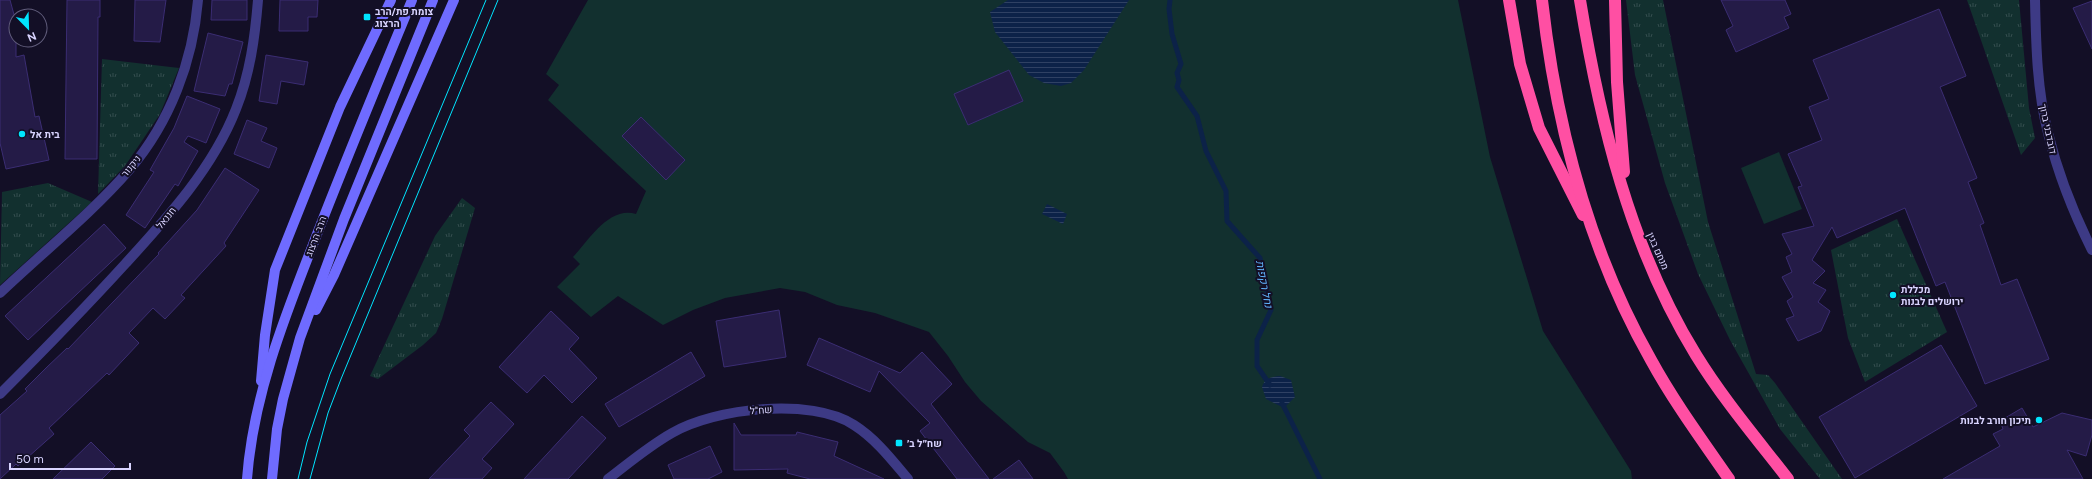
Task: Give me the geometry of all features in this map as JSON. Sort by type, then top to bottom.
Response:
[{"type":"highway","points":[[1509,0],[1520,64],[1539,128],[1595,237]]},
{"type":"highway","points":[[1542,0],[1547,42],[1568,146],[1595,237],[1610,276],[1651,360],[1688,420],[1729,479]]},
{"type":"highway","name":"מנחם בגין","points":[[1580,0],[1592,73],[1636,231],[1666,299],[1696,355],[1733,408],[1788,479]]},
{"type":"highway","points":[[1615,0],[1617,82],[1626,199]]},
{"type":"main road","points":[[260,400],[265,335],[274,270],[340,107],[391,0]]},
{"type":"main road","name":"הרב הרצוג","points":[[247,479],[253,429],[277,344],[298,284],[412,0]]},
{"type":"main road","name":"הרב הרצוג","points":[[272,479],[277,429],[283,399],[300,338],[344,219],[433,0]]},
{"type":"main road","points":[[300,338],[334,275],[454,0]]},
{"type":"street","name":"ניקנור","points":[[0,293],[131,169],[160,128],[178,88],[190,53],[198,0]]},
{"type":"street","name":"חננאל","points":[[0,394],[120,270],[161,224],[200,174],[220,143],[239,102],[248,73],[258,0]]},
{"type":"street","name":"דובדבני ברוך","points":[[2035,0],[2041,93],[2047,132],[2069,202],[2092,250]]},
{"type":"street","name":"שח\"ל","points":[[608,479],[673,432],[698,422],[726,413],[791,408],[831,415],[854,425],[887,454],[908,479]]},
{"type":"green space","points":[[588,0],[1458,0],[1490,157],[1543,331],[1631,471],[1632,479],[1068,479],[1050,453],[1028,442],[981,401],[965,382],[948,356],[929,332],[875,313],[837,305],[805,292],[780,288],[725,298],[693,310],[663,325],[618,296],[591,317],[557,287],[580,264],[573,257],[600,226],[617,215],[626,213],[636,214],[646,191],[548,100],[559,85],[546,74]]},
{"type":"green space","points":[[1626,0],[1663,0],[1708,222],[1756,374],[1768,375],[1775,383],[1842,479],[1820,479],[1780,429],[1730,340],[1698,274],[1665,183],[1635,75]]},
{"type":"green space","points":[[1967,0],[2019,0],[2029,108],[2035,138],[2021,155]]},
{"type":"green space","points":[[102,59],[179,68],[160,114],[125,166],[98,194]]},
{"type":"green space","points":[[1779,152],[1802,209],[1764,224],[1741,168]]},
{"type":"green space","points":[[48,183],[92,202],[0,285],[2,192]]},
{"type":"green space","points":[[462,198],[475,208],[442,319],[436,333],[423,345],[378,379],[370,376],[435,236]]},
{"type":"green space","points":[[1897,219],[1947,332],[1865,382],[1848,338],[1831,250]]},
{"type":"water","points":[[1008,0],[1129,0],[1084,70],[1071,83],[1061,86],[1044,83],[1029,75],[995,32],[990,12]]},
{"type":"water","points":[[1047,204],[1067,214],[1063,224],[1042,214]]},
{"type":"water","points":[[1280,376],[1291,380],[1295,397],[1284,408],[1266,399],[1262,387],[1269,378]]},
{"type":"building","points":[[0,0],[10,0],[12,8],[8,8],[8,48],[16,48],[16,57],[24,55],[35,117],[39,116],[49,160],[6,169],[0,143]]},
{"type":"building","points":[[67,0],[100,0],[100,17],[98,17],[97,159],[65,159]]},
{"type":"building","points":[[135,0],[166,0],[160,42],[134,41]]},
{"type":"building","points":[[212,0],[247,0],[247,20],[211,20]]},
{"type":"building","points":[[280,0],[318,0],[317,17],[308,17],[308,31],[279,31]]},
{"type":"building","points":[[1721,0],[1785,0],[1791,14],[1784,17],[1789,28],[1736,52],[1726,30],[1733,26]]},
{"type":"building","points":[[2092,1],[2092,49],[2073,8]]},
{"type":"building","points":[[1939,9],[1966,76],[1940,87],[1977,178],[1968,182],[1984,223],[1980,225],[2001,285],[2017,279],[2049,359],[1985,384],[1945,282],[1936,286],[1905,208],[1837,238],[1832,227],[1812,260],[1825,271],[1813,283],[1826,290],[1818,302],[1830,311],[1821,331],[1798,341],[1786,319],[1794,316],[1787,301],[1793,297],[1782,277],[1792,272],[1786,257],[1792,254],[1782,234],[1814,226],[1798,187],[1802,186],[1788,154],[1822,140],[1809,107],[1829,99],[1813,60]]},
{"type":"building","points":[[208,33],[243,42],[232,84],[229,84],[225,96],[194,91]]},
{"type":"building","points":[[266,55],[308,62],[304,85],[281,81],[277,104],[259,101]]},
{"type":"building","points":[[1009,70],[1023,101],[968,125],[954,94]]},
{"type":"building","points":[[187,96],[220,109],[206,143],[188,136],[184,142],[198,151],[178,186],[175,184],[145,228],[126,215],[154,172],[150,170],[174,128]]},
{"type":"building","points":[[641,117],[685,160],[666,180],[622,136]]},
{"type":"building","points":[[247,120],[267,128],[261,141],[277,148],[269,168],[234,154]]},
{"type":"building","points":[[225,168],[259,190],[224,243],[226,246],[181,295],[185,298],[165,319],[153,308],[129,333],[139,343],[109,375],[107,373],[49,428],[54,434],[18,466],[16,464],[0,479],[0,415],[27,391],[25,389],[67,348],[68,349],[159,254],[158,253],[197,210]]},
{"type":"building","points":[[104,224],[126,248],[28,340],[5,316]]},
{"type":"building","points":[[779,310],[786,357],[724,367],[716,321]]},
{"type":"building","points":[[551,311],[579,338],[569,349],[597,378],[572,403],[544,375],[527,393],[499,367]]},
{"type":"building","points":[[819,338],[900,373],[922,352],[952,384],[931,404],[989,479],[957,479],[920,431],[930,423],[879,371],[870,392],[807,365]]},
{"type":"building","points":[[1941,345],[1977,406],[1855,478],[1819,417]]},
{"type":"building","points":[[691,352],[705,376],[619,427],[605,404]]},
{"type":"building","points":[[491,402],[514,424],[482,459],[492,468],[482,479],[429,479],[470,436],[464,430]]},
{"type":"building","points":[[2022,408],[2033,427],[2062,413],[2092,420],[2092,435],[2086,456],[2067,450],[2083,479],[1943,479],[2000,446],[1993,434],[2003,429],[2000,421]]},
{"type":"building","points":[[582,416],[606,438],[568,479],[524,479]]},
{"type":"building","points":[[734,423],[741,435],[796,435],[797,432],[838,442],[834,456],[884,479],[810,479],[787,473],[788,469],[734,470]]},
{"type":"building","points":[[91,442],[115,466],[102,479],[53,479]]},
{"type":"building","points":[[710,446],[722,472],[708,479],[674,479],[668,465]]},
{"type":"building","points":[[1019,460],[1033,479],[993,479]]},
{"type":"waterway","name":"נחל רקפות","points":[[1170,0],[1169,9],[1172,34],[1181,64],[1177,73],[1179,80],[1177,87],[1197,116],[1206,151],[1226,191],[1227,221],[1260,258],[1271,310],[1257,340],[1257,366],[1270,385]]},
{"type":"waterway","name":"נחל רקפות","points":[[1282,403],[1320,479]]},
{"type":"tram line","points":[[298,479],[307,442],[330,374],[486,0]]},
{"type":"tram line","points":[[310,479],[328,413],[341,379],[498,0]]},
{"type":"place","name":"צומת פת/הרב הרצוג","points":[[367,17]]},
{"type":"place","name":"בית אל","points":[[22,134]]},
{"type":"place","name":"מכללת ירושלים לבנות","points":[[1893,295]]},
{"type":"place","name":"תיכון חורב לבנות","points":[[2039,420]]},
{"type":"place","name":"שח״ל ב׳","points":[[899,443]]}]
